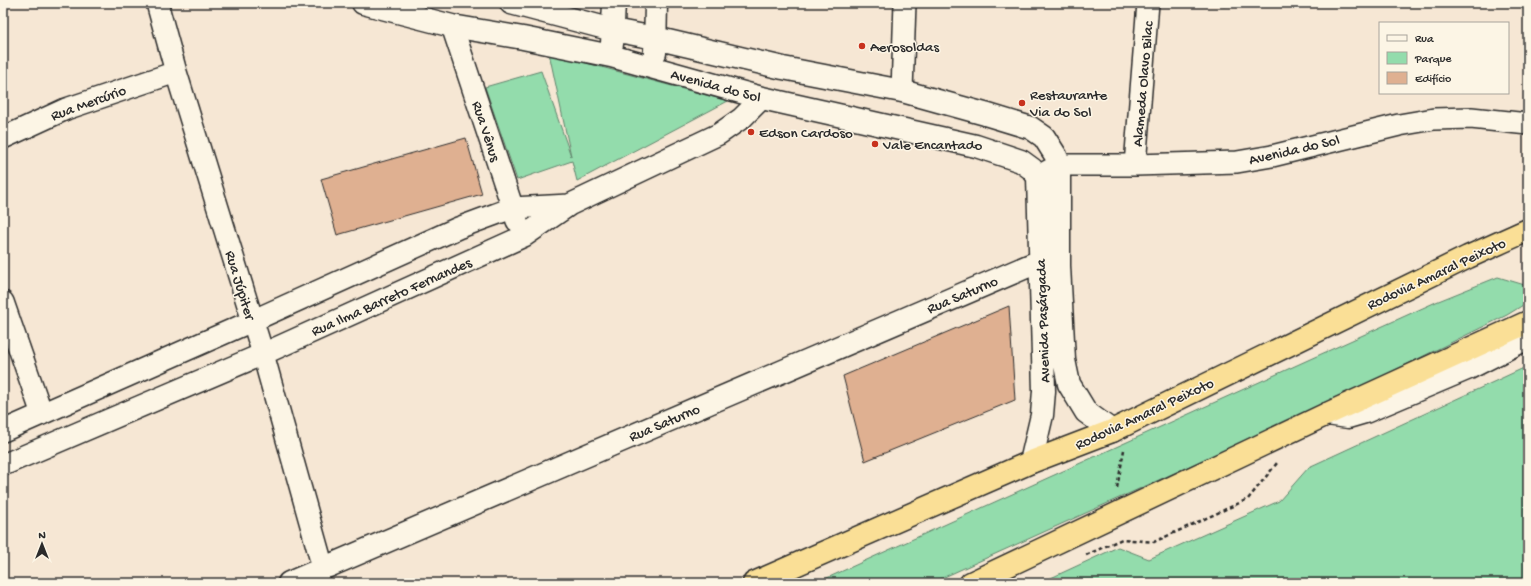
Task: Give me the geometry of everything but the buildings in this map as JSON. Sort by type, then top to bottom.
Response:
[{"type":"highway","name":"Rodovia Amaral Peixoto","points":[[754,583],[1031,462],[1120,426],[1468,256],[1528,230]]},
{"type":"highway","points":[[1468,256],[1528,248]]},
{"type":"highway","points":[[971,583],[1326,414],[1528,322]]},
{"type":"main road","name":"Avenida do Sol","points":[[511,3],[614,30],[783,68],[902,91],[986,114],[1031,128],[1044,137],[1056,156],[1058,165]]},
{"type":"main road","points":[[611,56],[614,30],[614,3]]},
{"type":"main road","points":[[655,68],[656,3]]},
{"type":"main road","name":"Avenida do Sol","points":[[373,4],[452,26],[523,38],[611,56],[762,98],[976,146],[1021,161],[1032,169],[1038,177]]},
{"type":"main road","name":"Avenida Pasárgada","points":[[1058,165],[1058,266],[1066,366],[1069,384],[1086,412],[1120,426]]},
{"type":"main road","name":"Avenida Pasárgada","points":[[1031,462],[1042,415],[1044,391],[1038,177]]},
{"type":"main road","name":"Rua Saturno","points":[[289,583],[1040,261]]},
{"type":"main road","points":[[1326,414],[1348,417],[1365,412],[1469,368],[1528,338]]},
{"type":"street","name":"Rua Júpiter","points":[[157,3],[176,72],[263,354],[323,568]]},
{"type":"street","points":[[902,91],[905,3]]},
{"type":"street","name":"Alameda Olavo Bilac","points":[[1135,165],[1148,3]]},
{"type":"street","name":"Rua Vênus","points":[[452,26],[512,208],[524,236]]},
{"type":"street","name":"Rua Mercúrio","points":[[3,138],[66,109],[176,72]]},
{"type":"street","name":"Rua Ilma Barreto Fernandes","points":[[3,465],[263,354],[524,236],[569,205],[718,134],[742,118],[762,98]]},
{"type":"street","name":"Avenida do Sol","points":[[1058,165],[1135,165],[1237,162],[1272,156],[1398,125],[1434,119],[1470,118],[1528,124]]},
{"type":"street","points":[[1038,177],[1058,165]]},
{"type":"street","points":[[3,431],[458,228],[512,208],[569,205]]},
{"type":"street","points":[[3,302],[42,414]]},
{"type":"path","points":[[1112,516],[1120,426]]},
{"type":"path","points":[[1080,558],[1122,539],[1154,542],[1248,499],[1280,461]]},
{"type":"green space","points":[[549,53],[728,101],[577,181],[572,161],[517,180],[485,87],[541,71],[571,156]]},
{"type":"green space","points":[[1498,277],[1528,286],[1528,302],[1507,315],[1318,408],[931,583],[816,583],[1436,302]]},
{"type":"green space","points":[[1528,366],[1528,583],[1040,583],[1118,547],[1149,559],[1279,501],[1309,467]]},
{"type":"place","name":"Aerosoldas","points":[[862,46]]},
{"type":"place","name":"Restaurante Via do Sol","points":[[1022,103]]},
{"type":"place","name":"Edson Cardoso","points":[[751,132]]},
{"type":"place","name":"Vale Encantado","points":[[875,144]]}]
